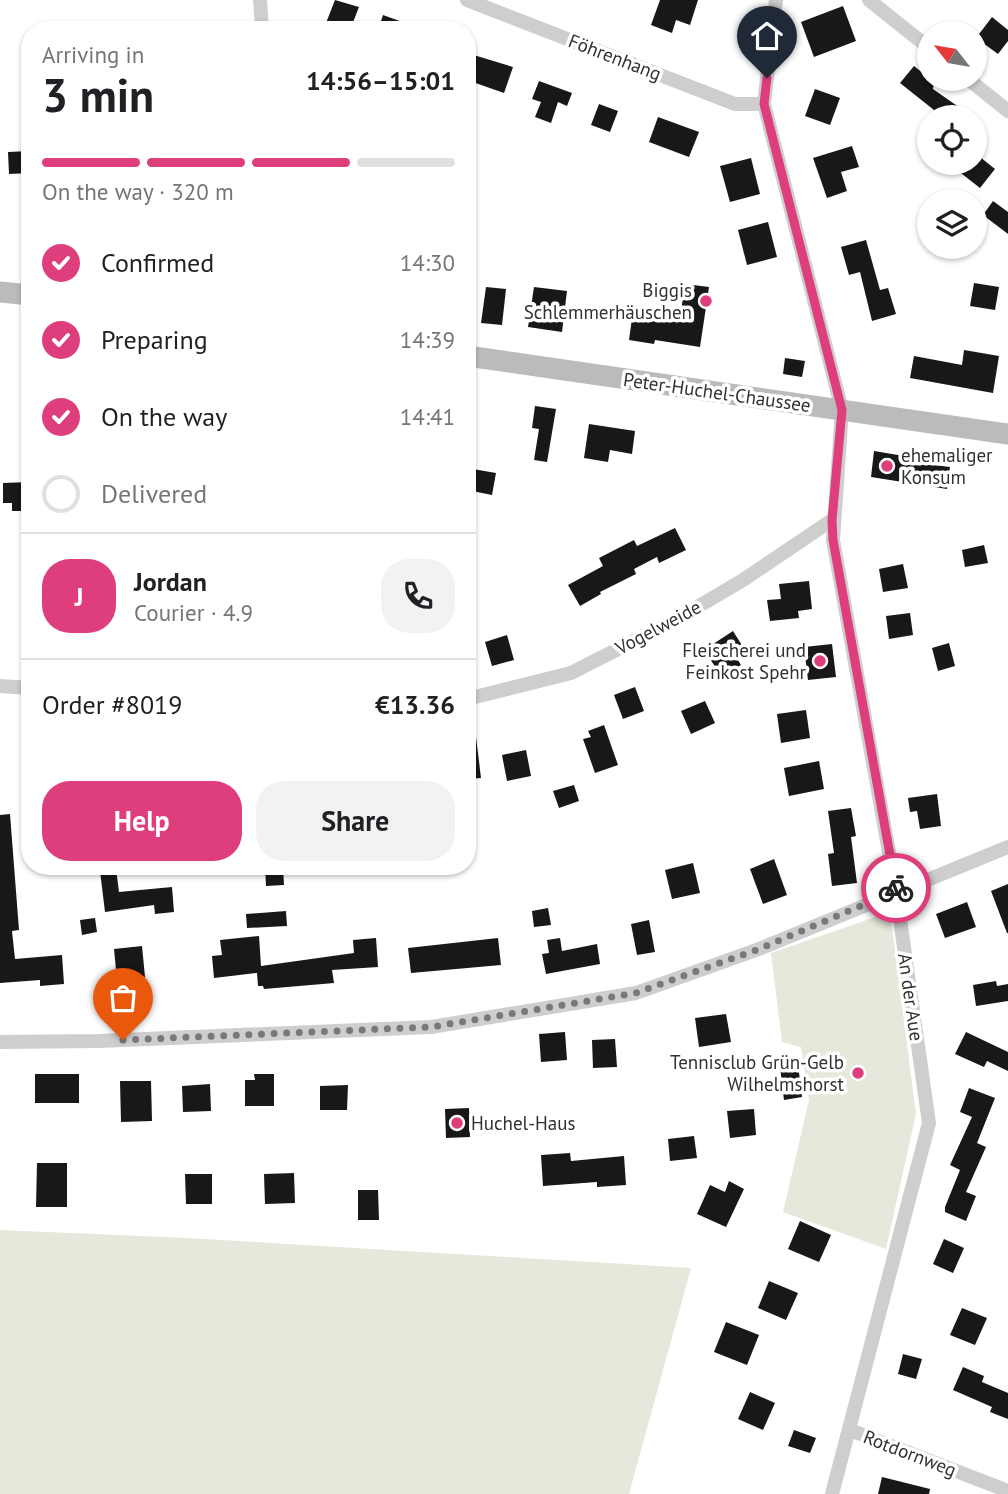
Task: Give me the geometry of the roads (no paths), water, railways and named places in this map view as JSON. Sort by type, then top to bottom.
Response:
[{"type":"street","points":[[260,0],[261,21]]},
{"type":"street","name":"Föhrenhang","points":[[467,0],[736,104],[764,104]]},
{"type":"street","points":[[764,104],[776,0]]},
{"type":"street","points":[[869,0],[917,38]]},
{"type":"street","points":[[983,91],[1008,111]]},
{"type":"street","name":"An der Aue","points":[[764,104],[842,410],[832,520],[833,540],[896,891],[929,1122],[832,1494]]},
{"type":"street","points":[[0,292],[21,294]]},
{"type":"street","name":"Peter-Huchel-Chaussee","points":[[476,357],[1008,434]]},
{"type":"street","name":"Vogelweide","points":[[476,697],[571,673],[677,619],[743,580],[832,520]]},
{"type":"street","points":[[0,686],[21,687]]},
{"type":"street","points":[[0,1042],[99,1041],[431,1027],[624,996],[759,949],[1008,846]]},
{"type":"street","name":"Rotdornweg","points":[[850,1430],[1008,1491]]},
{"type":"place","name":"Biggis Schlemmerhäuschen","points":[[706,301]]},
{"type":"place","name":"ehemaliger Konsum","points":[[887,466]]},
{"type":"place","name":"Fleischerei und Feinkost Spehr","points":[[820,661]]},
{"type":"place","name":"Tennisclub Grün-Gelb Wilhelmshorst","points":[[858,1073]]},
{"type":"place","name":"Huchel-Haus","points":[[457,1123]]}]
